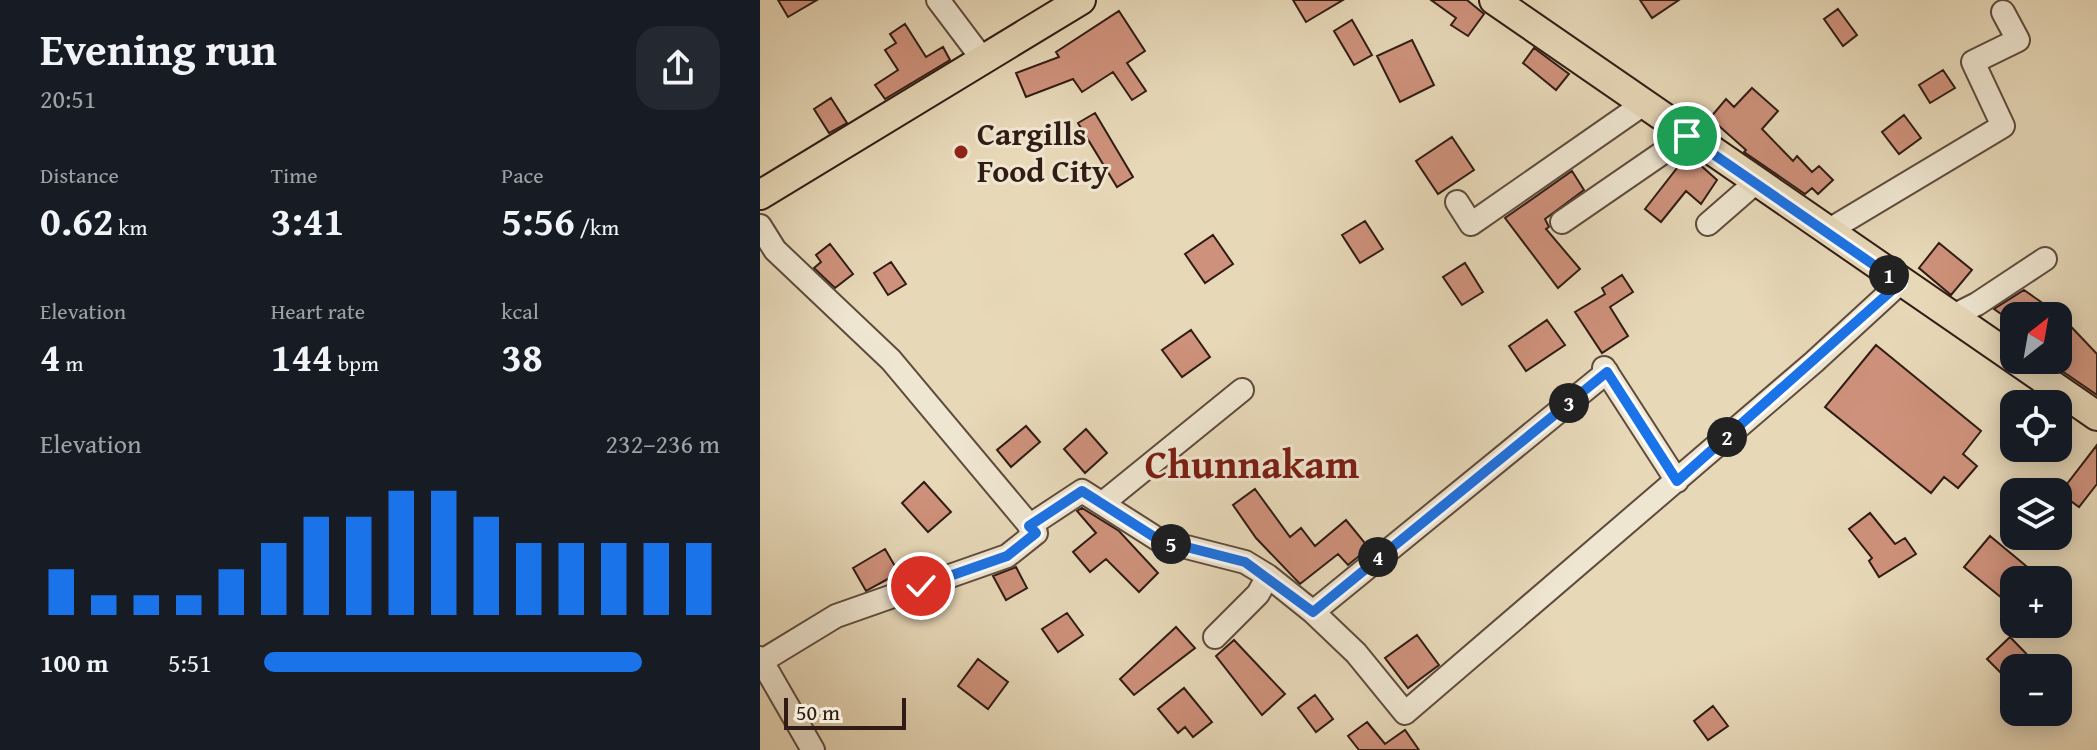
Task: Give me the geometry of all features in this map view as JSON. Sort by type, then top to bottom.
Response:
[{"type":"main road","points":[[760,195],[1081,0]]},
{"type":"main road","points":[[1494,0],[1826,232],[2097,416]]},
{"type":"street","points":[[938,0],[984,61]]},
{"type":"street","points":[[1826,232],[2003,126],[1973,62],[2018,40],[2003,12]]},
{"type":"street","points":[[1457,202],[1471,224],[1642,105]]},
{"type":"street","points":[[1562,222],[1687,136]]},
{"type":"street","points":[[1708,224],[1755,183]]},
{"type":"street","points":[[760,226],[775,250],[891,360],[1036,533],[1007,556],[836,616],[761,660],[813,750]]},
{"type":"street","points":[[1951,317],[1977,304],[2045,259]]},
{"type":"street","points":[[1029,526],[1082,491],[1104,502],[1159,540],[1245,562],[1313,612],[1356,653],[1405,713],[1677,481],[1900,283]]},
{"type":"street","points":[[1313,612],[1606,370],[1677,481]]},
{"type":"street","points":[[1104,502],[1242,390]]},
{"type":"street","points":[[1215,637],[1258,594],[1268,576]]},
{"type":"building","points":[[778,0],[817,0],[788,17]]},
{"type":"building","points":[[1293,0],[1343,0],[1306,22]]},
{"type":"building","points":[[1431,0],[1467,0],[1484,14],[1468,36],[1451,25],[1456,18]]},
{"type":"building","points":[[1640,0],[1679,0],[1652,18]]},
{"type":"building","points":[[1838,9],[1857,35],[1843,46],[1824,19]]},
{"type":"building","points":[[1119,11],[1145,51],[1127,63],[1146,91],[1132,100],[1113,72],[1082,92],[1073,79],[1026,97],[1016,73],[1059,57],[1056,52]]},
{"type":"building","points":[[1352,20],[1372,55],[1354,65],[1334,31]]},
{"type":"building","points":[[905,24],[926,57],[943,47],[950,60],[885,99],[875,85],[898,70],[885,50],[896,43],[890,34]]},
{"type":"building","points":[[1412,40],[1434,85],[1400,102],[1377,56]]},
{"type":"building","points":[[1534,48],[1569,74],[1556,90],[1523,63]]},
{"type":"building","points":[[1943,70],[1955,88],[1930,103],[1919,85]]},
{"type":"building","points":[[1752,88],[1778,111],[1762,129],[1793,161],[1797,156],[1812,172],[1819,166],[1833,180],[1818,194],[1812,188],[1805,194],[1744,152],[1746,150],[1710,118],[1726,99],[1734,107]]},
{"type":"building","points":[[831,98],[847,123],[829,133],[814,109]]},
{"type":"building","points":[[1095,113],[1133,177],[1117,187],[1078,123]]},
{"type":"building","points":[[1904,115],[1921,138],[1899,154],[1882,132]]},
{"type":"building","points":[[1452,137],[1474,170],[1438,194],[1416,161]]},
{"type":"building","points":[[1688,154],[1717,180],[1701,204],[1686,191],[1661,222],[1645,209]]},
{"type":"building","points":[[1572,171],[1584,190],[1545,219],[1549,227],[1546,229],[1580,269],[1558,288],[1505,218]]},
{"type":"building","points":[[1365,221],[1383,249],[1360,263],[1342,235]]},
{"type":"building","points":[[1213,235],[1233,264],[1205,283],[1185,254]]},
{"type":"building","points":[[1939,243],[1972,270],[1951,295],[1919,268]]},
{"type":"building","points":[[830,244],[853,274],[835,288],[814,268],[821,262],[816,255]]},
{"type":"building","points":[[891,262],[906,284],[888,295],[874,273]]},
{"type":"building","points":[[1465,263],[1483,292],[1462,305],[1443,277]]},
{"type":"building","points":[[1622,275],[1633,292],[1610,307],[1628,336],[1602,353],[1575,312],[1605,294],[1602,288]]},
{"type":"building","points":[[2024,290],[2041,302],[2005,302]]},
{"type":"building","points":[[1547,320],[1565,345],[1526,371],[1509,346]]},
{"type":"building","points":[[2072,328],[2097,354],[2097,395],[2066,374],[2072,374]]},
{"type":"building","points":[[1191,330],[1210,357],[1182,377],[1162,350]]},
{"type":"building","points":[[1876,345],[1981,431],[1963,454],[1977,466],[1958,488],[1944,477],[1931,493],[1825,407]]},
{"type":"building","points":[[1026,426],[1040,442],[1011,467],[997,450]]},
{"type":"building","points":[[1086,429],[1107,453],[1085,473],[1064,449]]},
{"type":"building","points":[[2097,445],[2097,484],[2079,507],[2072,502],[2072,478]]},
{"type":"building","points":[[924,482],[951,512],[928,532],[902,503]]},
{"type":"building","points":[[1255,489],[1290,537],[1301,528],[1315,546],[1346,520],[1369,548],[1348,565],[1338,554],[1300,584],[1256,538],[1233,505]]},
{"type":"building","points":[[1082,508],[1119,531],[1158,573],[1139,592],[1106,559],[1090,572],[1073,552],[1096,533],[1077,511]]},
{"type":"building","points":[[1870,513],[1895,544],[1905,538],[1916,554],[1879,577],[1869,561],[1872,558],[1849,529]]},
{"type":"building","points":[[1990,536],[2000,544],[2000,550],[2007,550],[2026,566],[2000,566],[2000,597],[1964,567]]},
{"type":"building","points":[[885,549],[899,573],[866,591],[853,568]]},
{"type":"building","points":[[1016,567],[1027,588],[1006,600],[993,576]]},
{"type":"building","points":[[1067,613],[1083,635],[1058,652],[1042,629]]},
{"type":"building","points":[[1176,627],[1195,648],[1134,695],[1120,679]]},
{"type":"building","points":[[1417,635],[1439,665],[1408,688],[1385,658]]},
{"type":"building","points":[[2009,638],[2026,654],[2000,654],[2000,672],[1987,659]]},
{"type":"building","points":[[1234,640],[1285,694],[1262,715],[1216,656]]},
{"type":"building","points":[[978,659],[1008,682],[988,709],[958,686]]},
{"type":"building","points":[[1184,688],[1212,722],[1193,737],[1185,727],[1178,733],[1158,709]]},
{"type":"building","points":[[1315,695],[1333,719],[1316,732],[1298,708]]},
{"type":"building","points":[[1713,706],[1728,726],[1708,740],[1694,721]]},
{"type":"building","points":[[1367,722],[1385,744],[1405,730],[1419,750],[1359,750],[1348,736]]},
{"type":"place","name":"Cargills Food City","points":[[961,152]]},
{"type":"district","name":"Chunnakam","points":[[1252,464]]},
{"type":"route","points":[[921,586],[1007,556],[1036,533],[1029,526],[1082,491],[1104,502],[1159,540],[1245,562],[1313,612],[1607,372],[1677,481],[1900,283],[1687,136]]}]
